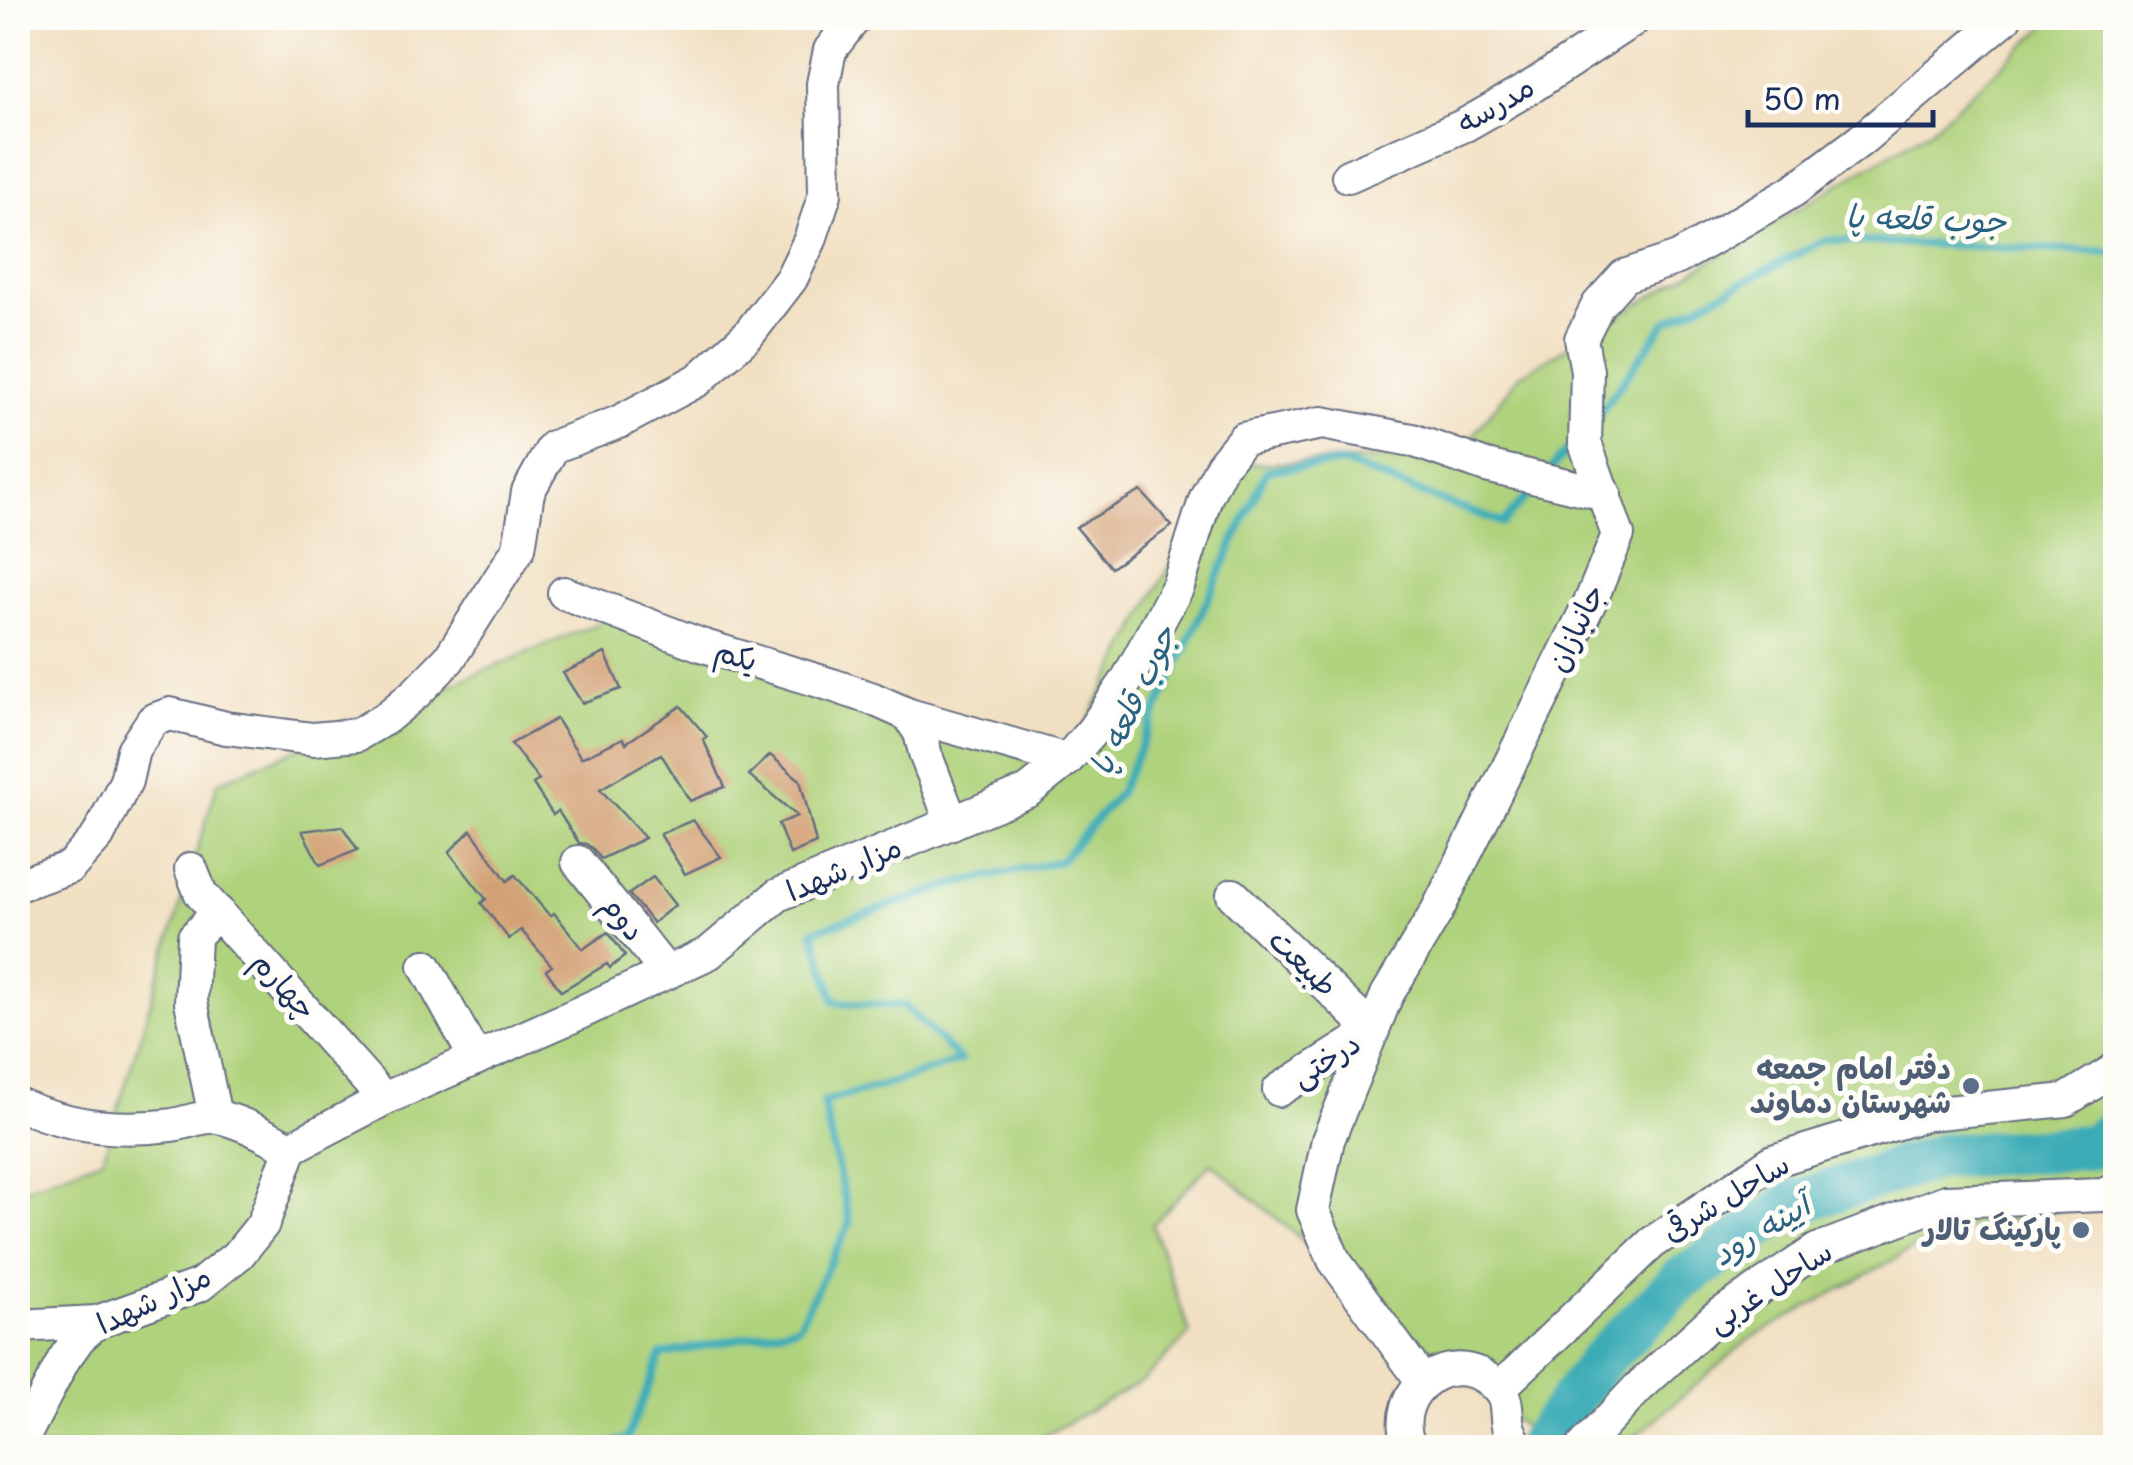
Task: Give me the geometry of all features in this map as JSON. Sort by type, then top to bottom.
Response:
[{"type":"street","points":[[18,885],[70,866],[98,836],[126,782],[132,750],[153,720],[170,714],[226,728],[313,739],[357,735],[386,718],[449,659],[519,548],[528,492],[553,447],[620,422],[698,380],[748,335],[791,279],[810,240],[825,194],[823,84],[830,50],[854,18]]},
{"type":"street","name":"مدرسه","points":[[1348,176],[1465,125],[1636,18]]},
{"type":"street","name":"جانبازان","points":[[1422,1382],[1334,1260],[1313,1210],[1328,1140],[1387,996],[1437,911],[1618,534],[1584,430],[1587,371],[1581,339],[1598,304],[1624,276],[1678,258],[1793,191],[1861,140],[2005,18]]},
{"type":"street","name":"مزار شهدا","points":[[18,1448],[64,1358],[79,1338],[98,1322],[200,1285],[239,1254],[263,1224],[291,1148],[384,1098],[709,953],[778,895],[1028,790],[1067,760],[1127,680],[1156,629],[1178,586],[1206,497],[1222,465],[1243,439],[1322,423],[1412,440],[1486,466],[1604,494]]},
{"type":"street","name":"یکم","points":[[564,593],[701,645],[832,685],[909,715],[1067,760]]},
{"type":"street","points":[[909,715],[920,733],[952,823]]},
{"type":"street","name":"دوم","points":[[578,862],[667,973]]},
{"type":"street","name":"چهارم","points":[[191,869],[200,894],[384,1098]]},
{"type":"street","name":"طبیعت","points":[[1232,895],[1373,1031]]},
{"type":"street","points":[[215,1116],[190,1002],[194,937],[218,912]]},
{"type":"street","points":[[426,966],[476,1058]]},
{"type":"street","name":"درختی","points":[[1278,1090],[1373,1031]]},
{"type":"street","name":"ساحل شرقی","points":[[1499,1389],[1652,1243],[1774,1161],[1927,1114],[2066,1100],[2116,1068]]},
{"type":"street","points":[[18,1104],[81,1124],[124,1129],[215,1116],[291,1148]]},
{"type":"street","name":"ساحل غربی","points":[[1582,1448],[1638,1388],[1715,1318],[1817,1250],[1946,1201],[2102,1195],[2116,1189]]},
{"type":"street","points":[[18,1326],[98,1322]]},
{"type":"street","points":[[1410,1448],[1403,1427],[1412,1394],[1422,1382],[1454,1370],[1470,1371],[1499,1389],[1508,1404],[1512,1436]]},
{"type":"green space","points":[[2055,18],[2115,18],[2115,1199],[1940,1234],[1748,1340],[1623,1447],[1547,1447],[1211,1163],[1152,1225],[1190,1333],[1144,1380],[1024,1447],[18,1448],[18,1191],[103,1158],[218,782],[620,614],[1067,760],[1222,465],[1457,456],[1519,376],[1931,129]]},
{"type":"building","points":[[1141,491],[1172,526],[1111,568],[1076,527]]},
{"type":"building","points":[[605,653],[621,689],[582,703],[563,673]]},
{"type":"building","points":[[681,706],[707,737],[703,739],[725,787],[690,801],[661,754],[600,789],[645,838],[601,859],[593,849],[579,843],[558,811],[553,815],[533,784],[539,780],[511,744],[556,719],[581,758],[623,738],[626,743]]},
{"type":"building","points":[[770,755],[800,780],[816,843],[790,854],[778,824],[797,816],[749,775]]},
{"type":"building","points":[[693,820],[721,857],[685,874],[660,834]]},
{"type":"building","points":[[342,826],[358,850],[320,865],[302,831]]},
{"type":"building","points":[[471,830],[507,881],[515,875],[550,916],[554,913],[583,949],[608,932],[625,956],[610,968],[607,964],[561,991],[546,970],[552,966],[521,930],[509,939],[481,903],[486,899],[449,852]]},
{"type":"building","points":[[653,877],[675,905],[653,923],[629,894]]},
{"type":"waterway","name":"جوب قلعه پا","points":[[1597,417],[1666,322],[1825,240],[2116,252]]},
{"type":"waterway","name":"جوب قلعه پا","points":[[1550,470],[1574,443]]},
{"type":"waterway","name":"جوب قلعه پا","points":[[597,1448],[627,1439],[661,1355],[798,1326],[850,1223],[823,1102],[960,1060],[905,1006],[835,1002],[813,931],[958,883],[1060,861],[1119,793],[1267,470],[1345,463],[1503,523],[1534,488]]},
{"type":"waterway","name":"آیینه رود","points":[[1536,1448],[1599,1362],[1682,1279],[1794,1203],[1941,1156],[2093,1147],[2116,1129]]},
{"type":"place","name":"دفتر امام جمعه شهرستان دماوند","points":[[1971,1086]]},
{"type":"place","name":"پارکینگ تالار","points":[[2081,1230]]}]
